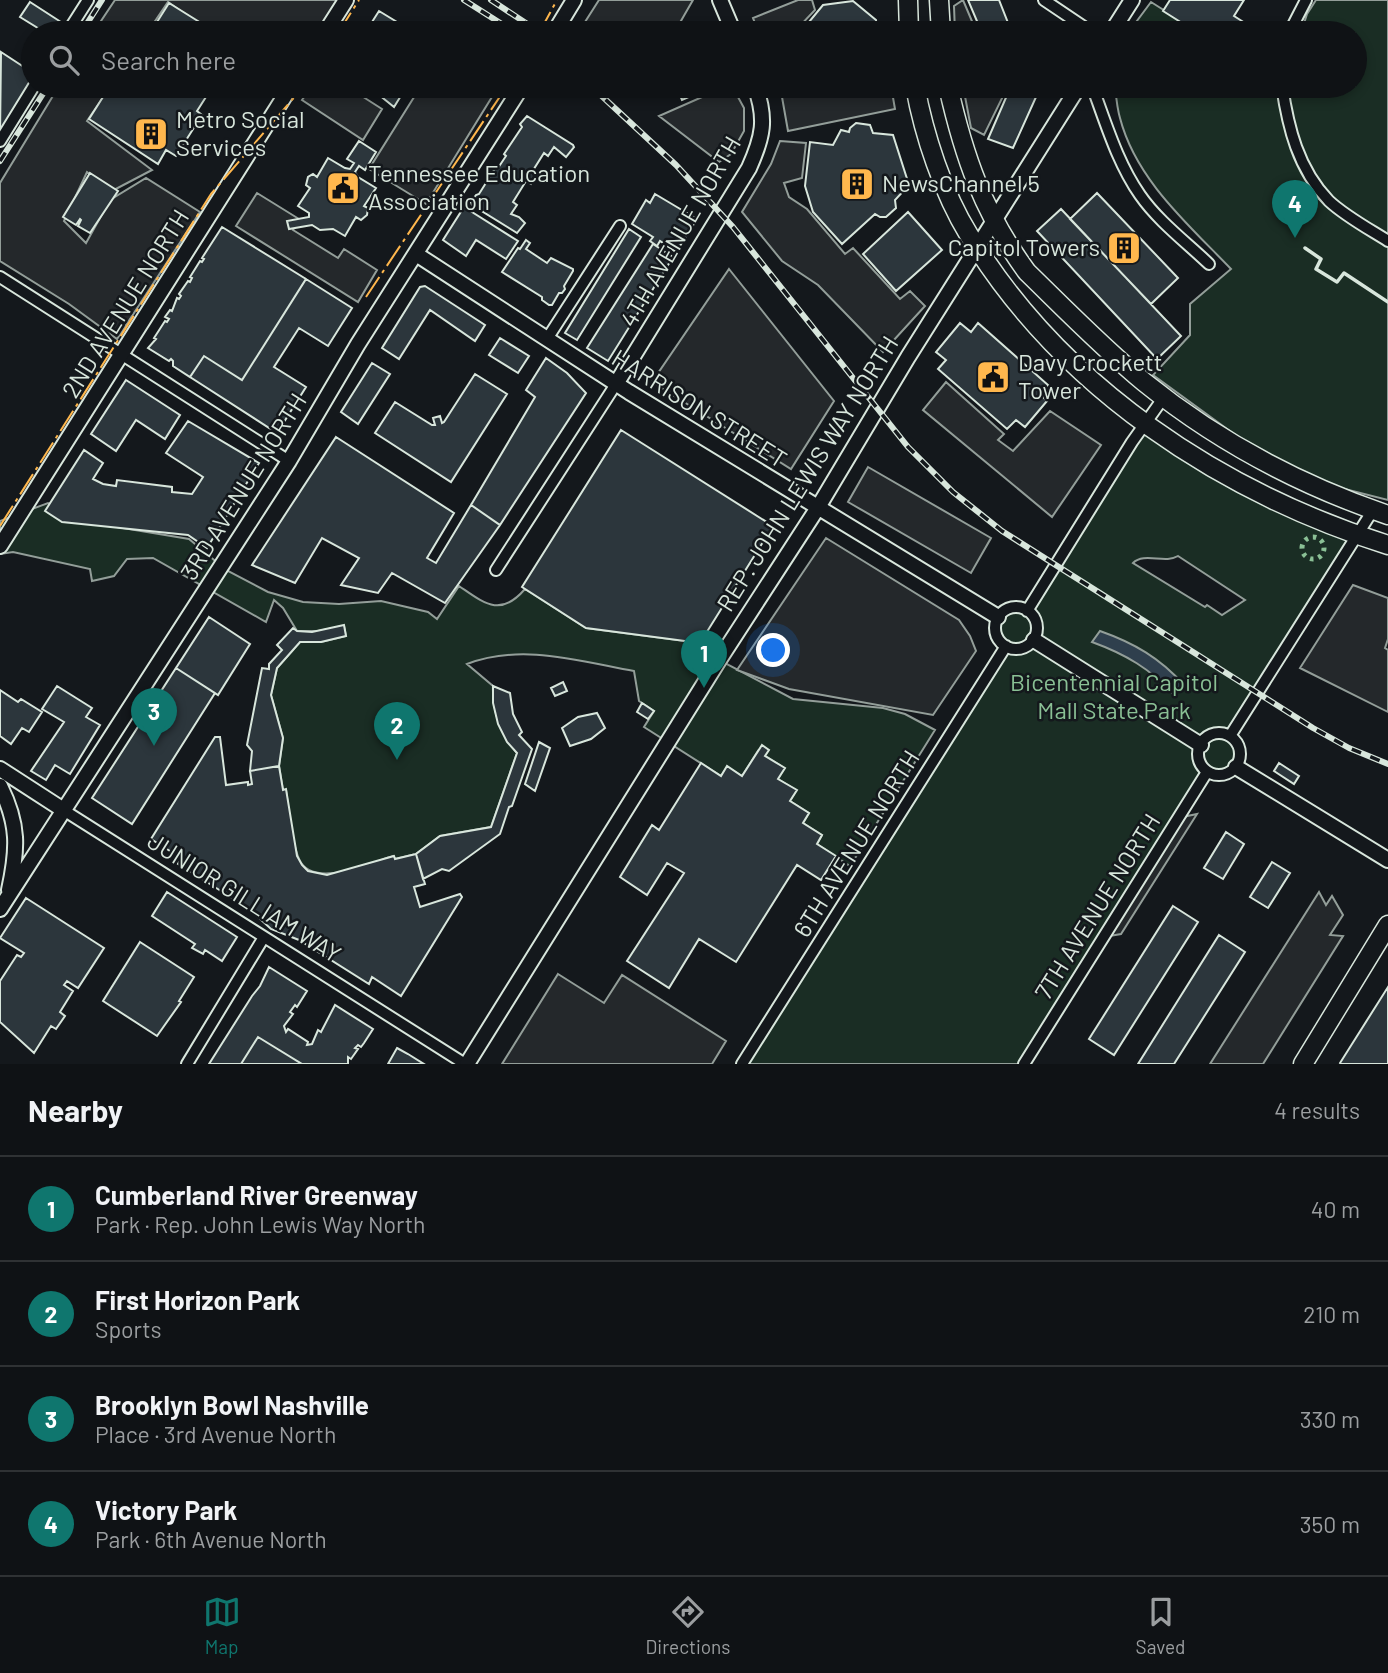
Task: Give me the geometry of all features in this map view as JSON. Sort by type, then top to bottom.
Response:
[{"type":"main road","points":[[908,0],[909,21]]},
{"type":"main road","points":[[939,0],[940,21]]},
{"type":"main road","points":[[917,98],[922,121],[944,182],[967,234],[1024,310],[1080,370],[1185,452],[1234,480],[1305,514],[1388,545]]},
{"type":"main road","points":[[951,98],[975,183],[994,220],[1027,272],[1087,330],[1164,397],[1209,429],[1258,459],[1327,492],[1381,513]]},
{"type":"main road","points":[[1303,1064],[1388,925]]},
{"type":"street","points":[[75,21],[88,0]]},
{"type":"street","points":[[333,21],[346,0]]},
{"type":"street","points":[[561,21],[574,0]]},
{"type":"street","points":[[720,0],[729,21]]},
{"type":"street","points":[[1044,0],[1075,21]]},
{"type":"street","points":[[1119,21],[1132,0]]},
{"type":"street","points":[[1295,21],[1306,0]]},
{"type":"street","points":[[0,141],[27,98]]},
{"type":"street","name":"2ND AVENUE NORTH","points":[[0,547],[283,98]]},
{"type":"street","name":"3RD AVENUE NORTH","points":[[4,904],[289,461],[358,344],[514,98]]},
{"type":"street","name":"4TH AVENUE NORTH","points":[[496,570],[616,384],[749,168],[760,144],[764,120],[758,98]]},
{"type":"street","name":"REP. JOHN LEWIS WAY NORTH","points":[[466,1064],[706,679],[817,509],[903,365],[1071,98]]},
{"type":"street","points":[[1097,98],[1122,165],[1140,195],[1157,215],[1209,264]]},
{"type":"street","points":[[1284,98],[1291,135],[1301,160],[1316,184],[1332,203],[1388,241]]},
{"type":"street","points":[[547,339],[620,226]]},
{"type":"street","name":"HARRISON STREET","points":[[416,254],[616,384],[998,617]]},
{"type":"street","points":[[0,277],[289,461]]},
{"type":"street","points":[[1027,611],[1144,422],[1164,397]]},
{"type":"street","points":[[1230,736],[1358,535],[1381,513]]},
{"type":"street","points":[[1011,608],[1027,611],[1037,626],[1034,640],[1021,649],[1006,646],[996,634],[995,624],[998,617],[1011,608]]},
{"type":"street","points":[[1034,640],[1201,745]]},
{"type":"street","name":"6TH AVENUE NORTH","points":[[742,1064],[1006,646]]},
{"type":"street","points":[[1214,734],[1230,736],[1240,751],[1236,766],[1223,775],[1207,772],[1199,760],[1201,745],[1214,734]]},
{"type":"street","points":[[1236,766],[1388,860]]},
{"type":"street","name":"JUNIOR GILLIAM WAY","points":[[0,769],[466,1064]]},
{"type":"street","name":"7TH AVENUE NORTH","points":[[1024,1064],[1207,772]]},
{"type":"street","points":[[0,786],[11,814],[17,849],[4,904]]},
{"type":"street","points":[[187,1064],[264,937]]},
{"type":"green space","points":[[1316,0],[1388,0],[1388,500],[1329,485],[1245,442],[1153,375],[1190,335],[1190,304],[1231,269],[1166,200],[1138,162],[1120,118],[1116,98],[1367,98],[1367,21],[1305,21]]},
{"type":"green space","points":[[1151,2],[1181,21],[1137,21]]},
{"type":"green space","name":"Bicentennial Capitol Mall State Park","points":[[1144,422],[1358,535],[1230,735],[1238,750],[1237,764],[1227,774],[1210,773],[1024,1064],[742,1064],[1003,644],[995,631],[998,617],[1011,608],[1024,609]],"holes":[[[1178,556],[1245,600],[1222,615],[1133,563],[1143,558],[1167,559]]]},
{"type":"green space","points":[[48,503],[75,520],[189,539],[226,570],[268,592],[303,602],[339,604],[381,601],[428,612],[437,619],[459,586],[492,605],[508,603],[525,589],[586,628],[700,643],[719,660],[793,699],[883,708],[905,714],[935,730],[850,866],[817,844],[822,835],[803,823],[809,813],[790,801],[796,790],[778,779],[784,768],[758,751],[742,776],[727,767],[721,776],[644,727],[654,711],[639,701],[634,671],[529,654],[487,658],[467,664],[493,686],[498,722],[517,753],[491,827],[440,836],[416,854],[395,859],[393,856],[342,872],[316,873],[306,868],[299,859],[294,843],[286,790],[283,790],[279,766],[283,738],[271,695],[277,668],[300,642],[321,642],[346,636],[344,626],[318,631],[297,631],[283,608],[274,600],[266,622],[153,558],[127,559],[114,576],[92,581],[90,569],[13,552],[0,554],[0,521]]},
{"type":"shaded area","points":[[115,0],[337,0],[325,21],[195,21],[168,2],[155,21],[101,21]]},
{"type":"shaded area","points":[[599,0],[693,0],[681,21],[586,21]]},
{"type":"shaded area","points":[[798,0],[812,0],[815,10],[805,21],[754,21],[753,18]]},
{"type":"shaded area","points":[[963,0],[972,21],[955,21],[954,6]]},
{"type":"shaded area","points":[[52,98],[103,98],[87,121],[152,170],[112,191],[87,172],[64,221],[86,243],[110,200],[146,178],[200,212],[117,339],[69,304],[0,261],[0,183]]},
{"type":"shaded area","points":[[365,98],[382,109],[363,140],[302,100]]},
{"type":"shaded area","points":[[413,98],[491,98],[426,204],[369,169]]},
{"type":"shaded area","points":[[700,98],[739,98],[744,108],[744,131],[731,154],[719,162],[659,116]]},
{"type":"shaded area","points":[[782,98],[893,98],[895,109],[788,131]]},
{"type":"shaded area","points":[[965,98],[1002,98],[984,135],[971,128]]},
{"type":"shaded area","points":[[780,141],[806,143],[802,178],[784,183],[789,197],[807,209],[845,254],[853,248],[900,299],[910,291],[925,306],[883,352],[818,285],[782,261],[742,212],[771,164]]},
{"type":"shaded area","points":[[257,193],[299,219],[293,230],[338,258],[344,249],[377,270],[358,302],[236,226]]},
{"type":"shaded area","points":[[729,269],[834,401],[791,469],[652,382]]},
{"type":"shaded area","points":[[946,382],[1004,434],[998,440],[1013,451],[1050,411],[1101,445],[1052,517],[923,410]]},
{"type":"shaded area","points":[[868,467],[991,538],[971,573],[848,502]]},
{"type":"shaded area","points":[[826,538],[959,620],[970,636],[976,651],[933,715],[789,689],[737,670]]},
{"type":"shaded area","points":[[1353,585],[1388,598],[1388,639],[1385,648],[1388,650],[1388,712],[1300,668]]},
{"type":"shaded area","points":[[1197,814],[1121,934],[1104,937],[1178,818]]},
{"type":"shaded area","points":[[1319,892],[1326,905],[1332,896],[1343,915],[1330,935],[1343,936],[1263,1064],[1210,1064]]},
{"type":"shaded area","points":[[558,974],[604,1003],[622,975],[726,1041],[712,1064],[502,1064]]},
{"type":"water","points":[[1100,631],[1146,652],[1184,685],[1174,695],[1137,663],[1092,642]]},
{"type":"building","points":[[968,0],[999,0],[1007,21],[977,21]]},
{"type":"building","points":[[1170,0],[1244,0],[1234,16],[1242,21],[1179,21],[1163,11]]},
{"type":"building","points":[[853,1],[876,21],[810,21],[823,5]]},
{"type":"building","points":[[30,2],[59,21],[26,21],[20,17]]},
{"type":"building","points":[[169,3],[198,21],[158,21]]},
{"type":"building","points":[[379,11],[395,21],[373,21]]},
{"type":"building","points":[[1,52],[21,65],[21,98],[25,98],[0,137]]},
{"type":"building","name":"Metro Social Services","points":[[102,98],[205,98],[197,111],[202,115],[176,156],[166,150],[158,164],[89,119]]},
{"type":"building","points":[[383,98],[400,98],[394,107]]},
{"type":"building","points":[[1006,98],[1036,98],[1013,148],[988,139]]},
{"type":"building","points":[[527,116],[574,147],[566,157],[554,147],[548,156],[544,153],[532,172],[537,175],[531,184],[526,181],[513,202],[517,205],[511,214],[525,223],[517,233],[471,202],[506,156],[504,154]]},
{"type":"building","name":"NewsChannel 5","points":[[856,123],[870,125],[873,133],[893,135],[909,185],[895,200],[896,208],[886,217],[875,214],[842,244],[813,212],[805,186],[810,142],[833,145],[841,130],[849,132]]},
{"type":"building","name":"Tennessee Education Association","points":[[359,141],[376,152],[365,170],[359,166],[355,172],[358,177],[376,188],[364,206],[368,208],[367,215],[361,220],[356,217],[345,236],[333,229],[320,230],[312,225],[289,229],[287,221],[309,217],[309,213],[298,206],[310,188],[306,185],[308,177],[313,174],[317,177],[328,158],[350,169],[354,163],[347,159]]},
{"type":"building","points":[[90,173],[118,191],[90,233],[78,226],[80,219],[76,225],[63,217]]},
{"type":"building","name":"Capitol Towers","points":[[1097,193],[1178,278],[1151,304],[1070,219]]},
{"type":"building","points":[[655,194],[697,219],[676,252],[660,241],[657,246],[650,241],[653,237],[632,224],[646,200],[650,203]]},
{"type":"building","points":[[464,207],[518,241],[506,259],[476,240],[466,256],[443,240]]},
{"type":"building","points":[[1061,209],[1181,336],[1157,359],[1037,231]]},
{"type":"building","points":[[908,212],[942,250],[896,291],[863,254]]},
{"type":"building","points":[[222,227],[306,279],[242,380],[204,356],[190,377],[173,366],[171,359],[169,361],[148,348],[169,319],[165,317],[172,311],[177,298],[181,296],[179,294],[188,281],[190,282],[190,277]]},
{"type":"building","points":[[629,229],[641,237],[577,340],[565,333]]},
{"type":"building","points":[[526,240],[530,243],[526,249],[547,263],[551,258],[573,269],[565,289],[559,293],[552,305],[502,272]]},
{"type":"building","points":[[653,244],[673,257],[608,361],[587,348]]},
{"type":"building","points":[[306,279],[352,308],[328,346],[299,328],[274,367],[306,387],[277,433],[190,377],[204,356],[242,380]]},
{"type":"building","points":[[425,286],[485,325],[475,341],[430,310],[399,359],[382,348],[420,287]]},
{"type":"building","name":"Davy Crockett Tower","points":[[960,323],[971,332],[978,323],[1048,385],[1040,394],[1047,401],[1025,427],[1016,420],[1007,429],[938,369],[946,360],[936,352]]},
{"type":"building","points":[[500,338],[529,356],[518,373],[489,355]]},
{"type":"building","points":[[546,358],[567,373],[586,393],[500,525],[471,505],[535,397],[526,390]]},
{"type":"building","points":[[372,363],[390,374],[358,424],[341,412]]},
{"type":"building","points":[[475,374],[507,394],[451,482],[375,433],[395,402],[432,425],[435,425],[433,418],[440,416],[442,423],[444,422]]},
{"type":"building","points":[[126,380],[180,415],[165,439],[136,420],[116,451],[91,434]]},
{"type":"building","points":[[188,421],[259,463],[207,548],[188,535],[62,522],[45,511],[84,450],[103,463],[93,479],[103,484],[116,486],[117,480],[172,487],[172,492],[192,494],[203,477],[166,453]]},
{"type":"building","points":[[621,430],[773,526],[700,643],[586,628],[522,587]]},
{"type":"building","points":[[336,437],[454,513],[427,558],[436,563],[471,505],[500,525],[445,603],[392,573],[378,593],[341,585],[359,558],[322,538],[295,583],[252,565]]},
{"type":"building","points":[[209,617],[250,644],[218,695],[176,668]]},
{"type":"building","points":[[344,625],[346,636],[321,642],[300,642],[277,668],[271,695],[283,738],[279,766],[250,771],[252,751],[247,745],[262,668],[269,669],[269,664],[282,650],[277,645],[293,628],[297,631],[312,632]]},
{"type":"building","points":[[176,668],[215,693],[132,824],[92,798]]},
{"type":"building","points":[[563,682],[567,691],[555,696],[551,688]]},
{"type":"building","points":[[57,686],[92,708],[86,717],[100,725],[70,774],[55,765],[46,780],[31,771],[64,722],[42,709]]},
{"type":"building","points":[[493,686],[510,693],[513,714],[522,732],[519,735],[532,749],[512,806],[509,807],[500,834],[449,871],[442,869],[423,879],[416,854],[440,836],[491,827],[517,753],[507,742],[498,724],[493,703]]},
{"type":"building","points":[[0,690],[18,702],[21,699],[42,712],[29,732],[22,728],[11,744],[0,736]]},
{"type":"building","points":[[642,703],[654,711],[648,719],[637,712]]},
{"type":"building","points":[[597,713],[605,728],[591,739],[570,746],[562,728],[578,717]]},
{"type":"building","points":[[215,737],[220,737],[226,785],[248,782],[248,785],[252,784],[250,771],[279,766],[283,790],[286,789],[297,856],[308,871],[327,875],[394,856],[395,859],[416,854],[425,884],[414,887],[420,907],[460,894],[462,897],[401,996],[372,977],[369,984],[299,940],[271,929],[248,908],[178,864],[181,858],[151,839]]},
{"type":"building","points":[[539,742],[550,748],[535,791],[525,784]]},
{"type":"building","points":[[762,745],[769,750],[765,756],[785,768],[778,779],[797,790],[790,801],[809,813],[803,823],[822,835],[817,844],[836,856],[821,880],[797,865],[736,962],[699,939],[669,988],[627,961],[684,873],[667,863],[647,895],[620,877],[652,825],[659,830],[701,763],[721,776],[727,766],[742,776]]},
{"type":"building","points":[[1279,763],[1299,776],[1294,784],[1274,771]]},
{"type":"building","points":[[1226,832],[1244,844],[1223,879],[1204,868]]},
{"type":"building","points":[[1272,862],[1290,873],[1268,908],[1250,897]]},
{"type":"building","points":[[167,892],[237,937],[222,961],[205,950],[203,954],[192,948],[195,944],[152,916]]},
{"type":"building","points":[[26,898],[104,948],[78,988],[67,981],[64,985],[73,991],[60,1012],[65,1016],[56,1029],[51,1026],[34,1053],[0,1022],[0,981],[17,955],[21,957],[24,953],[0,938]]},
{"type":"building","points":[[1173,906],[1198,922],[1114,1055],[1089,1039]]},
{"type":"building","points":[[1219,935],[1245,952],[1174,1064],[1138,1064]]},
{"type":"building","points":[[140,942],[194,977],[179,1001],[181,1002],[157,1036],[103,1001]]},
{"type":"building","points":[[269,967],[307,991],[297,1007],[295,1005],[290,1012],[293,1014],[284,1026],[286,1032],[288,1029],[308,1042],[307,1045],[312,1044],[318,1030],[321,1032],[335,1005],[373,1029],[361,1047],[358,1045],[355,1048],[358,1049],[351,1059],[348,1057],[348,1064],[302,1064],[258,1037],[241,1064],[209,1064],[260,986]]},
{"type":"building","points":[[1388,987],[1388,1064],[1341,1064],[1340,1063]]},
{"type":"building","points":[[258,1037],[302,1064],[241,1064]]},
{"type":"building","points":[[397,1048],[408,1054],[424,1064],[388,1064]]},
{"type":"railway","points":[[89,21],[102,0]]},
{"type":"railway","points":[[464,0],[497,21]]},
{"type":"railway","points":[[491,0],[523,21]]},
{"type":"railway","points":[[0,161],[40,98]]},
{"type":"railway","points":[[604,98],[676,165],[733,227],[908,447],[953,492],[1002,531],[1313,728],[1349,748],[1388,764]]},
{"type":"hedge","points":[[1313,537],[1321,540],[1324,548],[1321,556],[1313,559],[1305,556],[1302,548],[1305,540],[1313,537]]},
{"type":"wall","points":[[1305,248],[1321,259],[1316,269],[1337,282],[1344,273],[1388,302]]},
{"type":"power","points":[[346,21],[359,0]]},
{"type":"power","points":[[546,21],[557,0]]},
{"type":"power","points":[[0,526],[211,194],[294,98]]},
{"type":"power","points":[[366,297],[499,98]]},
{"type":"place","name":"Metro Social Services","points":[[151,134]]},
{"type":"place","name":"NewsChannel 5","points":[[857,184]]},
{"type":"place","name":"Tennessee Education Association","points":[[343,188]]},
{"type":"place","name":"Victory Park","points":[[1295,238]]},
{"type":"place","name":"Capitol Towers","points":[[1124,248]]},
{"type":"place","name":"Davy Crockett Tower","points":[[993,377]]},
{"type":"place","name":"Cumberland River Greenway","points":[[704,688]]},
{"type":"place","name":"Brooklyn Bowl Nashville","points":[[154,746]]},
{"type":"place","name":"First Horizon Park","points":[[397,760]]}]
